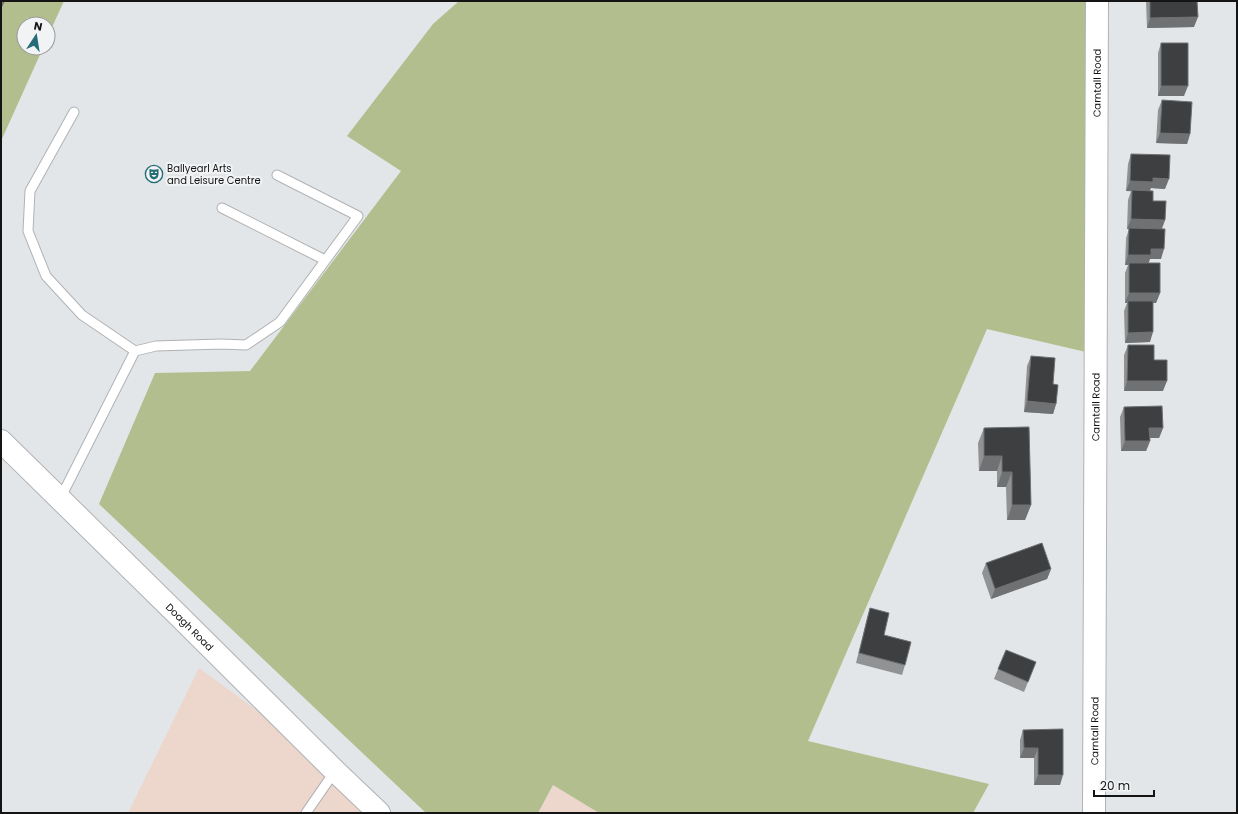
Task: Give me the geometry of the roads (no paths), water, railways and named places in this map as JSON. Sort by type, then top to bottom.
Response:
[{"type":"street","name":"Carntall Road","points":[[1094,813],[1098,1]]},
{"type":"street","name":"Doagh Road","points":[[1,441],[379,813]]},
{"type":"lane","points":[[74,112],[30,191],[28,231],[46,276],[82,315],[135,351],[156,346],[221,344],[246,345],[280,322],[358,216],[277,175]]},
{"type":"lane","points":[[222,208],[325,260]]},
{"type":"lane","points":[[60,499],[135,351]]},
{"type":"lane","points":[[306,813],[335,771]]},
{"type":"place","name":"Ballyearl Arts and Leisure Centre","points":[[154,174]]}]
